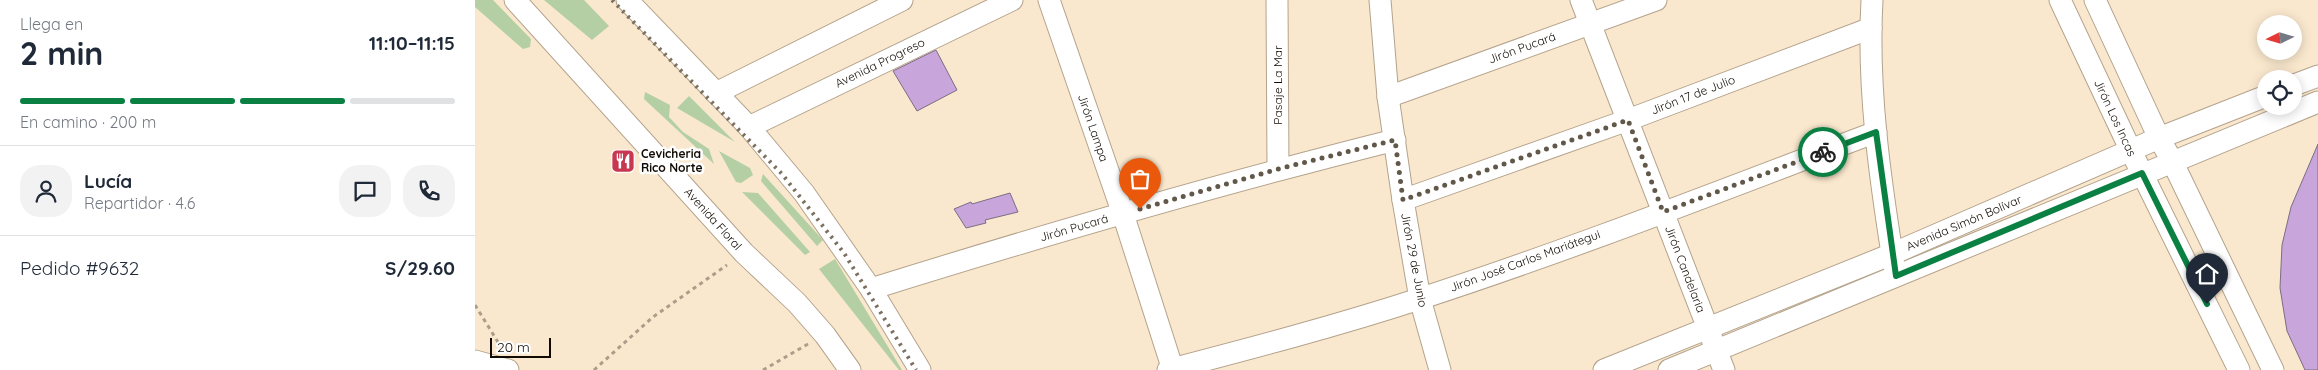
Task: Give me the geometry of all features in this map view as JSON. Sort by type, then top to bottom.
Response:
[{"type":"street","name":"Avenida Floral","points":[[515,0],[743,253],[797,303],[825,335],[850,370]]},
{"type":"street","points":[[627,0],[749,127],[804,193],[871,289],[920,370]]},
{"type":"street","name":"Avenida Progreso","points":[[749,127],[1012,0]]},
{"type":"street","name":"Jirón Lampa","points":[[1049,0],[1123,214],[1171,370]]},
{"type":"street","name":"Pasaje La Mar","points":[[1277,0],[1278,169]]},
{"type":"street","name":"Jirón 29 de Junio","points":[[1380,0],[1388,97],[1403,200],[1420,299],[1439,370]]},
{"type":"street","name":"Jirón Candelaria","points":[[1581,0],[1720,360]]},
{"type":"street","name":"Jirón Pucará","points":[[1388,97],[1656,0]]},
{"type":"street","points":[[1872,0],[1871,28],[1876,132],[1896,276]]},
{"type":"street","name":"Jirón Los Incas","points":[[2060,0],[2131,151],[2239,370]]},
{"type":"street","points":[[2095,0],[2159,138],[2172,161],[2273,370]]},
{"type":"street","points":[[716,93],[888,3]]},
{"type":"street","name":"Jirón 17 de Julio","points":[[1403,200],[1628,120],[1871,28]]},
{"type":"street","points":[[2302,82],[2318,76]]},
{"type":"street","name":"Avenida Simón Bolívar","points":[[1604,370],[1892,254],[2159,138],[2257,100]]},
{"type":"street","name":"Avenida Simón Bolívar","points":[[1669,370],[1720,360],[1896,276],[2318,102]]},
{"type":"street","name":"Jirón José Carlos Mariátegui","points":[[1171,370],[1297,337],[1420,299],[1663,212],[1876,132]]},
{"type":"street","name":"Jirón Pucará","points":[[871,289],[1278,169],[1395,140]]},
{"type":"street","points":[[475,361],[507,362]]},
{"type":"path","points":[[594,370],[653,317],[743,253]]},
{"type":"path","points":[[475,305],[507,362]]},
{"type":"path","points":[[763,370],[825,335]]},
{"type":"green space","points":[[475,0],[493,0],[531,39],[530,47],[523,49],[475,7]]},
{"type":"green space","points":[[544,0],[584,0],[609,26],[592,40]]},
{"type":"green space","points":[[645,92],[670,105],[669,117],[683,132],[709,149],[714,164],[644,99]]},
{"type":"green space","points":[[689,96],[735,142],[677,108]]},
{"type":"green space","points":[[719,151],[750,168],[753,175],[741,183],[736,182]]},
{"type":"green space","points":[[763,174],[823,240],[817,246],[761,181]]},
{"type":"green space","points":[[742,192],[758,193],[810,252],[805,255]]},
{"type":"green space","points":[[835,259],[902,370],[899,370],[819,269]]},
{"type":"building","points":[[936,50],[957,90],[917,111],[893,71]]},
{"type":"building","points":[[2318,144],[2318,370],[2305,370],[2287,331],[2280,288],[2282,245],[2291,207]]},
{"type":"building","points":[[1010,193],[1018,212],[985,220],[986,223],[966,228],[954,209],[971,202],[972,204]]},
{"type":"railway","points":[[612,0],[782,174],[844,253],[916,370]]},
{"type":"way so far","points":[[1140,209],[1278,169],[1395,140],[1403,200],[1628,120],[1663,212],[1823,152]]},
{"type":"place","name":"Cevicheria Rico Norte","points":[[623,161]]},
{"type":"route","points":[[1823,152],[1876,132],[1896,276],[2142,173],[2207,304]]}]
